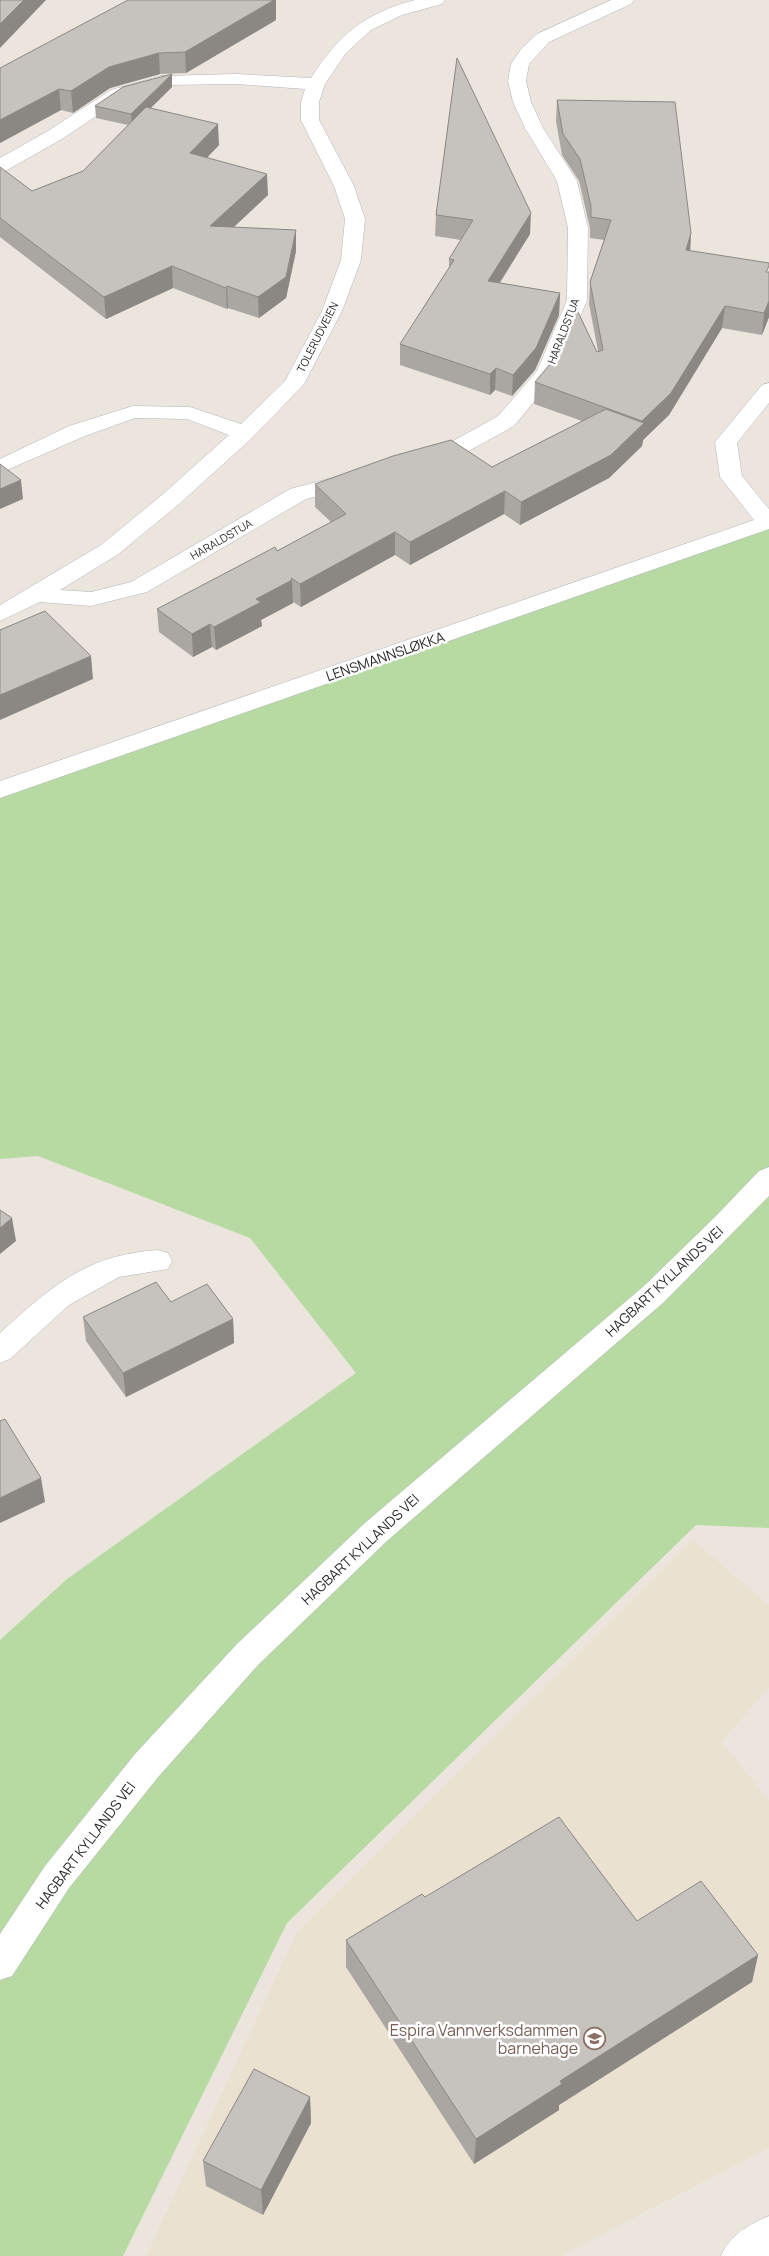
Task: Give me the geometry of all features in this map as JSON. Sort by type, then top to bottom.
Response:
[{"type":"street","points":[[371,0],[381,16],[436,0]]},
{"type":"street","name":"HARALDSTUA","points":[[409,466],[437,459],[506,421],[547,373],[576,300],[578,228],[567,181],[534,128],[522,102],[517,81],[520,64],[528,52],[544,38],[625,0]]},
{"type":"street","name":"TOLERUDVEIEN","points":[[0,614],[36,595],[108,550],[170,500],[244,433],[294,384],[332,311],[351,260],[355,219],[344,186],[310,120],[310,102],[316,84],[330,60],[361,27],[381,16]]},
{"type":"street","points":[[0,166],[55,135],[117,94],[167,80],[236,79],[316,84]]},
{"type":"street","points":[[769,389],[726,442],[731,477],[769,522]]},
{"type":"street","points":[[0,467],[77,430],[133,412],[190,413],[244,433]]},
{"type":"street","name":"HARALDSTUA","points":[[36,595],[91,599],[139,587],[298,494],[372,475]]},
{"type":"street","name":"LENSMANNSLØKKA","points":[[0,790],[769,522]]},
{"type":"street","name":"HAGBART KYLLANDS VEI","points":[[0,1964],[63,1869],[147,1765],[248,1654],[376,1531],[654,1294],[726,1224],[769,1178]]},
{"type":"street","points":[[0,1351],[59,1297],[94,1277],[111,1268],[130,1263],[158,1261]]},
{"type":"street","points":[[740,2256],[769,2235]]},
{"type":"shaded area","points":[[693,1540],[769,1605],[769,1687],[722,1742],[769,1801],[769,2148],[567,2252],[564,2256],[146,2256],[297,1932]]},
{"type":"green space","points":[[769,519],[769,1528],[696,1525],[287,1923],[123,2256],[0,2256],[0,1640],[67,1579],[356,1373],[250,1238],[38,1156],[0,1159],[0,793]]},
{"type":"building","points":[[0,0],[24,0],[0,24]]},
{"type":"building","points":[[128,0],[274,0],[185,52],[159,53],[109,67],[71,91],[59,89],[0,120],[0,68]]},
{"type":"building","points":[[457,58],[531,213],[488,281],[560,293],[536,348],[513,375],[496,368],[490,374],[400,344],[454,260],[449,259],[473,220],[436,215]]},
{"type":"building","points":[[172,74],[131,114],[95,106],[123,87]]},
{"type":"building","points":[[557,100],[675,102],[691,233],[686,250],[769,263],[766,272],[769,272],[769,301],[764,313],[725,306],[671,393],[642,421],[535,382],[560,352],[577,310],[597,352],[603,350],[590,282],[611,220],[591,217],[591,206],[580,159],[563,134]]},
{"type":"building","points":[[146,107],[218,124],[190,153],[267,174],[210,226],[296,230],[286,277],[258,297],[227,286],[226,288],[172,266],[104,297],[0,218],[0,167],[32,191],[83,171]]},
{"type":"building","points":[[606,409],[644,423],[611,455],[521,502],[505,491],[410,542],[395,532],[300,584],[291,578],[292,580],[256,599],[261,602],[214,627],[210,624],[192,634],[157,609],[275,547],[277,551],[346,514],[315,484],[393,456],[451,440],[492,467]]},
{"type":"building","points":[[0,464],[21,480],[0,489]]},
{"type":"building","points":[[45,611],[91,656],[0,695],[0,630]]},
{"type":"building","points":[[0,1210],[12,1218],[0,1228]]},
{"type":"building","points":[[156,1282],[171,1302],[207,1284],[233,1319],[123,1373],[83,1317]]},
{"type":"building","points":[[5,1419],[41,1478],[0,1498],[0,1421]]},
{"type":"building","points":[[559,1817],[637,1921],[701,1881],[758,1955],[560,2081],[562,2084],[476,2139],[346,1940],[422,1894],[425,1897]]},
{"type":"building","points":[[254,2069],[310,2097],[261,2190],[203,2161]]},
{"type":"place","name":"Espira Vannverksdammen barnehage","points":[[594,2039]]}]
